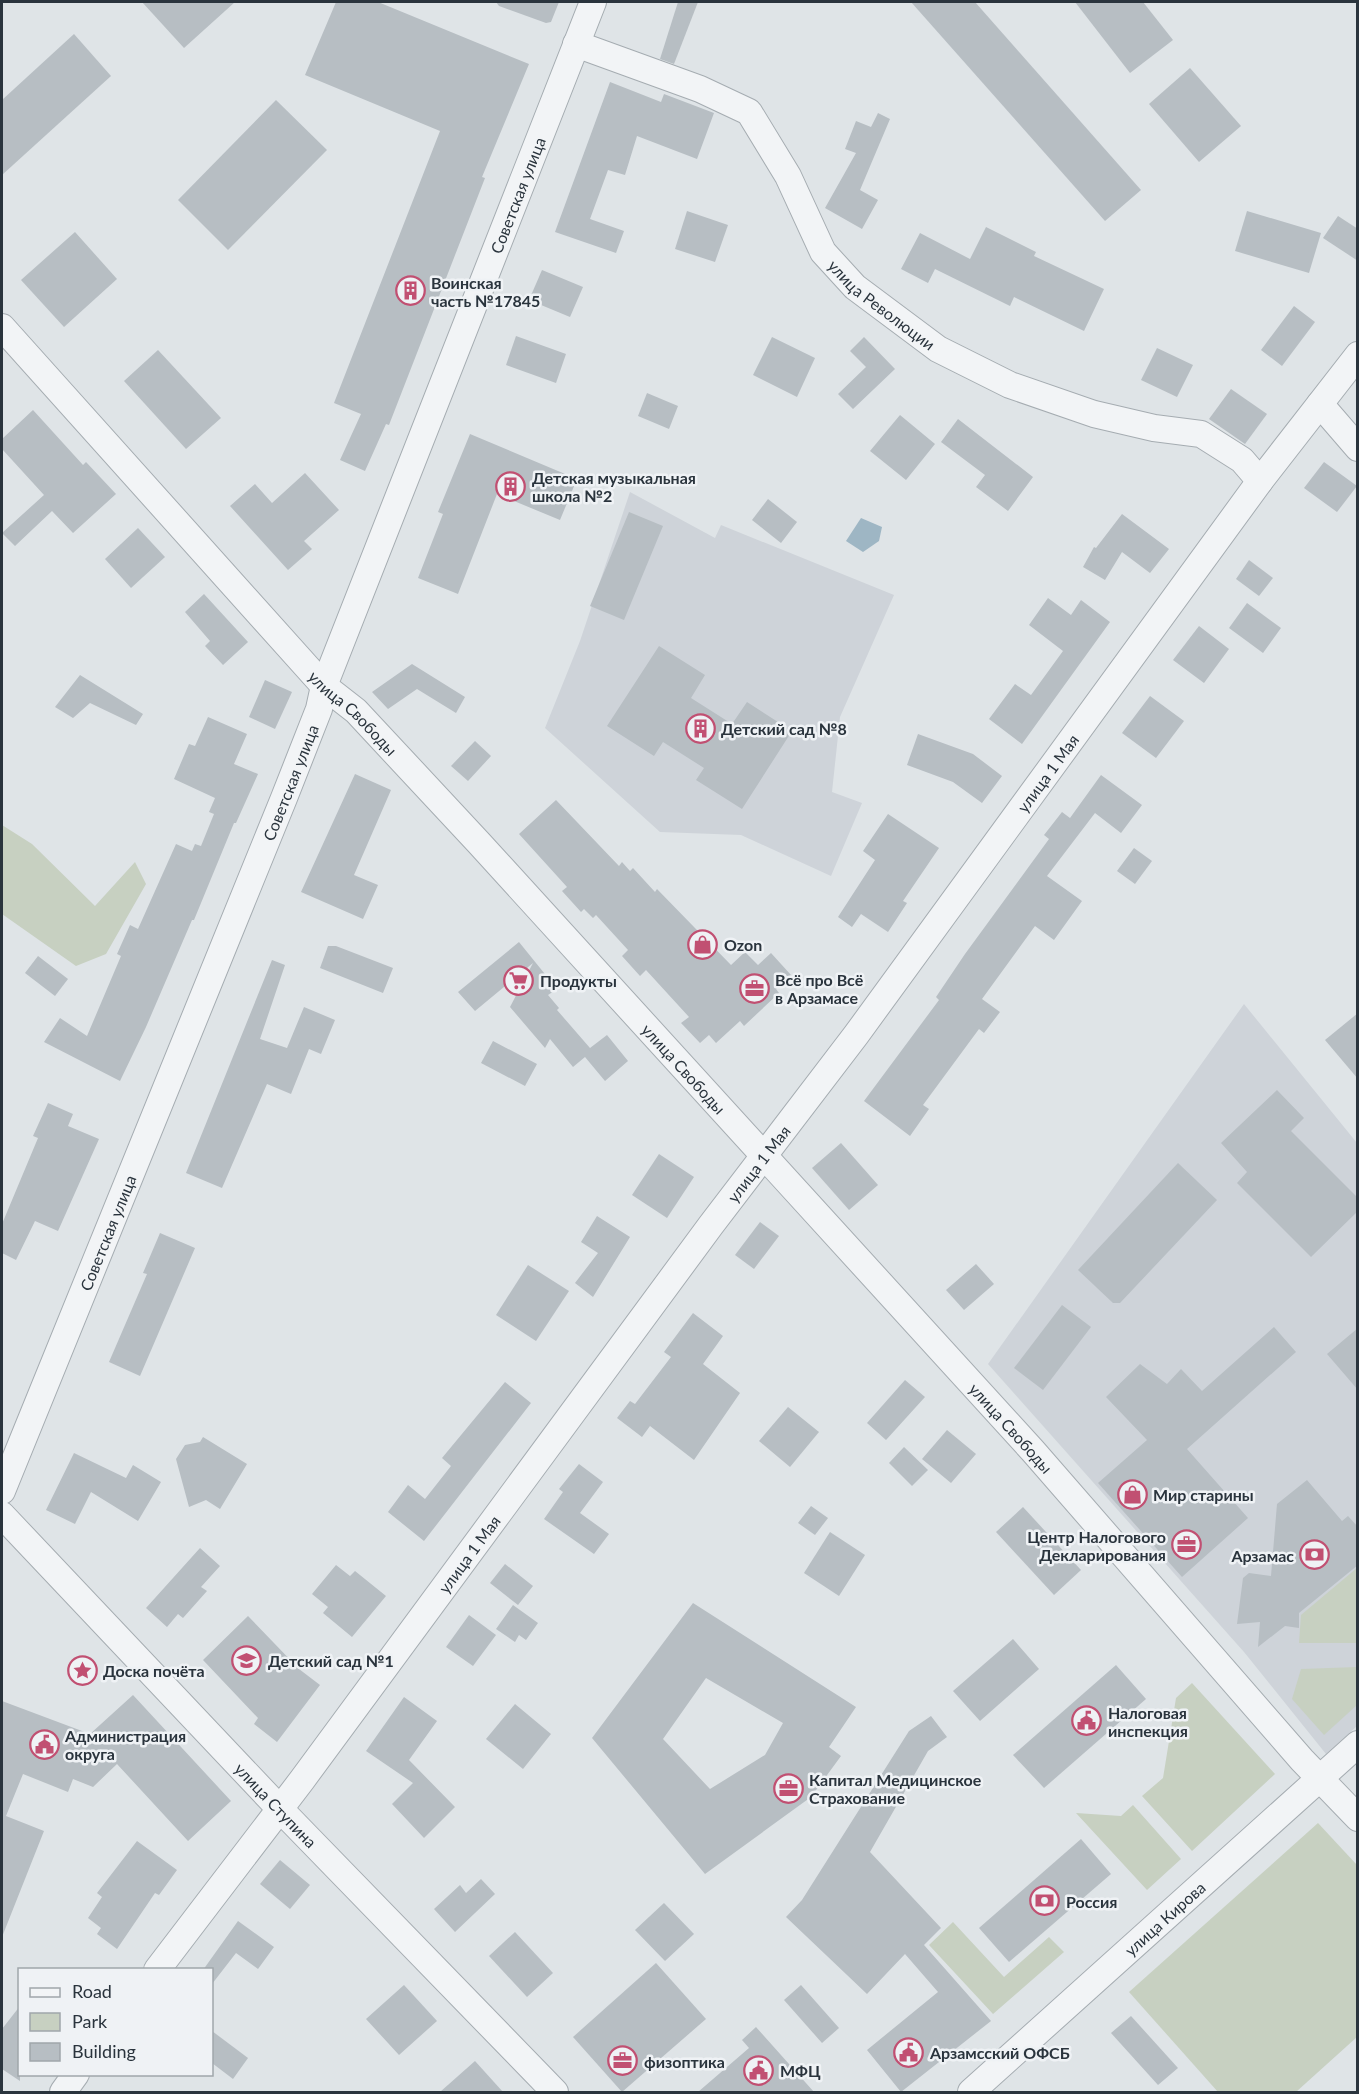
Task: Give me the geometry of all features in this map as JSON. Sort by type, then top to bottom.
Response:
[{"type":"street","name":"Советская улица","points":[[2,1491],[284,798],[319,709],[324,686],[593,2]]},
{"type":"street","name":"улица Революции","points":[[576,44],[700,89],[748,112],[788,176],[823,252],[855,287],[938,349],[1010,385],[1094,414],[1154,428],[1201,434],[1242,460],[1260,481]]},
{"type":"street","name":"улица Свободы","points":[[2,327],[324,686],[364,719],[1033,1451],[1302,1760],[1358,1818]]},
{"type":"street","name":"улица 1 Мая","points":[[159,1968],[280,1809],[764,1157],[1260,481],[1358,355]]},
{"type":"street","points":[[1320,404],[1358,448]]},
{"type":"street","name":"улица Ступина","points":[[2,1515],[280,1809],[555,2092]]},
{"type":"street","name":"улица Кирова","points":[[971,2092],[1304,1795],[1320,1777],[1358,1744]]},
{"type":"street","points":[[63,2092],[75,2076]]},
{"type":"shaded area","points":[[630,492],[715,538],[721,525],[894,595],[840,717],[832,792],[862,803],[831,876],[741,835],[660,832],[545,728],[580,641]]},
{"type":"shaded area","points":[[1244,1004],[1357,1143],[1357,1726],[1326,1754],[1244,1652],[988,1364]]},
{"type":"green space","points":[[2,825],[32,844],[95,906],[135,862],[146,884],[106,954],[76,966],[2,914]]},
{"type":"green space","points":[[1357,1568],[1357,1643],[1299,1643],[1301,1615]]},
{"type":"green space","points":[[1357,1667],[1357,1705],[1324,1735],[1292,1699],[1301,1669]]},
{"type":"green space","points":[[1192,1683],[1275,1774],[1192,1851],[1142,1796],[1163,1778],[1176,1698]]},
{"type":"green space","points":[[1133,1805],[1181,1859],[1147,1890],[1076,1813],[1121,1816]]},
{"type":"green space","points":[[1318,1823],[1357,1865],[1357,2037],[1296,2092],[1218,2092],[1129,1992]]},
{"type":"green space","points":[[953,1922],[1004,1977],[1049,1937],[1064,1952],[993,2014],[929,1945]]},
{"type":"water","points":[[861,518],[882,527],[879,541],[863,552],[846,541]]},
{"type":"building","points":[[142,2],[235,2],[184,48]]},
{"type":"building","points":[[336,2],[378,2],[529,64],[482,177],[485,178],[389,425],[386,424],[365,471],[340,460],[361,414],[334,403],[440,131],[305,75]]},
{"type":"building","points":[[496,2],[559,2],[551,22],[546,23],[499,6]]},
{"type":"building","points":[[678,2],[698,2],[674,64],[660,59]]},
{"type":"building","points":[[911,2],[975,2],[1141,190],[1105,221]]},
{"type":"building","points":[[1075,2],[1143,2],[1173,40],[1130,73]]},
{"type":"building","points":[[74,34],[111,76],[2,175],[2,100]]},
{"type":"building","points":[[1190,68],[1241,126],[1199,162],[1149,104]]},
{"type":"building","points":[[610,82],[661,102],[664,94],[714,113],[697,159],[637,136],[625,175],[608,170],[590,219],[624,231],[616,253],[555,232]]},
{"type":"building","points":[[276,100],[327,150],[228,250],[178,200]]},
{"type":"building","points":[[878,113],[890,119],[860,190],[878,200],[862,229],[825,208],[856,153],[845,149],[856,121],[871,127]]},
{"type":"building","points":[[687,211],[728,225],[715,262],[675,249]]},
{"type":"building","points":[[1247,211],[1321,233],[1309,273],[1235,251]]},
{"type":"building","points":[[1338,216],[1358,229],[1358,261],[1323,238]]},
{"type":"building","points":[[986,227],[1036,252],[1034,256],[1104,289],[1084,331],[1014,297],[1010,306],[935,269],[928,283],[901,269],[920,233],[970,259]]},
{"type":"building","points":[[75,232],[117,279],[64,327],[21,280]]},
{"type":"building","points":[[542,270],[583,287],[570,317],[529,300]]},
{"type":"building","points":[[1294,306],[1315,322],[1282,366],[1261,350]]},
{"type":"building","points":[[516,336],[566,354],[556,383],[506,365]]},
{"type":"building","points":[[772,337],[815,358],[797,397],[753,375]]},
{"type":"building","points":[[864,337],[895,369],[853,409],[838,394],[866,367],[850,351]]},
{"type":"building","points":[[1157,348],[1193,365],[1177,397],[1141,380]]},
{"type":"building","points":[[158,350],[221,418],[186,449],[124,381]]},
{"type":"building","points":[[1231,389],[1267,414],[1245,444],[1209,419]]},
{"type":"building","points":[[647,393],[678,406],[669,429],[638,416]]},
{"type":"building","points":[[33,410],[83,465],[86,462],[116,494],[73,533],[52,511],[15,546],[2,533],[44,495],[2,449],[2,439]]},
{"type":"building","points":[[900,415],[935,444],[906,480],[870,451]]},
{"type":"building","points":[[958,419],[1033,477],[1008,511],[976,487],[985,475],[941,442]]},
{"type":"building","name":"Детская музыкальная школа №2","points":[[470,434],[577,479],[560,520],[497,494],[458,594],[418,578],[443,514],[438,512]]},
{"type":"building","points":[[1324,462],[1357,486],[1337,512],[1304,488]]},
{"type":"building","points":[[305,473],[339,510],[304,541],[312,549],[288,570],[230,506],[255,484],[272,503]]},
{"type":"building","points":[[768,499],[797,522],[781,543],[752,520]]},
{"type":"building","points":[[629,512],[663,526],[624,620],[590,606]]},
{"type":"building","points":[[1122,514],[1169,549],[1150,573],[1122,552],[1105,580],[1083,567],[1094,547],[1096,548]]},
{"type":"building","points":[[138,528],[165,557],[131,588],[105,559]]},
{"type":"building","points":[[1249,560],[1273,578],[1259,596],[1236,579]]},
{"type":"building","points":[[204,594],[248,642],[223,665],[205,646],[210,641],[185,612]]},
{"type":"building","points":[[1048,598],[1071,615],[1081,600],[1110,622],[1022,744],[989,719],[1015,684],[1031,695],[1063,651],[1029,625]]},
{"type":"building","points":[[1247,603],[1281,628],[1263,653],[1229,628]]},
{"type":"building","points":[[1199,626],[1229,649],[1204,683],[1173,660]]},
{"type":"building","name":"Детский сад №8","points":[[659,646],[705,675],[691,698],[732,724],[747,702],[792,731],[742,809],[696,780],[704,768],[663,742],[654,756],[607,726]]},
{"type":"building","points":[[412,664],[465,697],[456,713],[417,689],[388,709],[372,692]]},
{"type":"building","points":[[80,675],[143,714],[136,725],[90,703],[73,718],[55,707]]},
{"type":"building","points":[[265,680],[292,692],[275,729],[249,717]]},
{"type":"building","points":[[1150,696],[1184,721],[1156,758],[1122,733]]},
{"type":"building","points":[[208,717],[247,734],[234,764],[258,774],[234,823],[194,920],[192,920],[120,1081],[44,1042],[60,1018],[87,1036],[121,956],[117,954],[130,925],[138,929],[176,844],[192,851],[195,844],[201,846],[214,814],[209,812],[215,798],[174,779],[189,744],[195,746]]},
{"type":"building","points":[[918,734],[973,754],[1002,776],[982,803],[953,782],[907,765]]},
{"type":"building","points":[[475,741],[491,756],[468,781],[451,766]]},
{"type":"building","points":[[355,774],[391,790],[354,875],[378,885],[363,919],[301,892]]},
{"type":"building","points":[[1101,775],[1142,805],[1121,833],[1095,813],[1047,876],[1082,901],[1054,940],[1035,926],[982,999],[1000,1012],[984,1033],[979,1029],[923,1105],[929,1109],[910,1136],[864,1101],[939,1000],[936,997],[965,954],[1049,839],[1044,835],[1062,812],[1070,818]]},
{"type":"building","points":[[556,800],[619,866],[622,862],[630,871],[633,868],[655,892],[657,889],[731,965],[745,952],[758,965],[771,953],[791,975],[776,989],[779,993],[744,1026],[740,1021],[716,1043],[709,1035],[700,1043],[681,1023],[689,1017],[646,970],[640,976],[622,956],[628,950],[596,915],[593,918],[584,909],[581,912],[562,891],[567,887],[519,834]]},
{"type":"building","points":[[888,814],[939,848],[903,901],[907,903],[888,932],[861,914],[852,927],[838,917],[875,860],[863,851]]},
{"type":"building","points":[[1134,848],[1152,861],[1135,884],[1117,871]]},
{"type":"building","points":[[519,942],[557,989],[548,995],[559,1008],[557,1010],[590,1048],[607,1035],[628,1061],[605,1081],[585,1057],[573,1067],[550,1039],[545,1048],[510,1007],[533,963],[475,1011],[458,992]]},
{"type":"building","points":[[328,946],[336,946],[393,968],[383,993],[320,968]]},
{"type":"building","points":[[38,956],[68,979],[55,996],[25,973]]},
{"type":"building","points":[[272,960],[285,965],[260,1039],[287,1048],[304,1007],[335,1020],[321,1054],[309,1049],[291,1094],[267,1084],[222,1188],[186,1173]]},
{"type":"building","points":[[1358,1013],[1358,1079],[1325,1040]]},
{"type":"building","points":[[493,1041],[537,1064],[525,1086],[481,1063]]},
{"type":"building","points":[[1277,1090],[1304,1118],[1291,1131],[1358,1198],[1358,1211],[1311,1257],[1237,1183],[1247,1172],[1221,1143]]},
{"type":"building","points":[[48,1103],[73,1114],[68,1126],[99,1139],[58,1231],[35,1221],[16,1260],[2,1253],[2,1224],[38,1138],[33,1136]]},
{"type":"building","points":[[841,1143],[878,1185],[849,1210],[812,1168]]},
{"type":"building","points":[[659,1154],[694,1177],[667,1218],[632,1195]]},
{"type":"building","points":[[1178,1163],[1217,1200],[1120,1303],[1113,1303],[1078,1270]]},
{"type":"building","points":[[597,1216],[630,1237],[593,1297],[575,1283],[598,1253],[581,1242]]},
{"type":"building","points":[[760,1222],[779,1236],[754,1269],[735,1255]]},
{"type":"building","points":[[160,1233],[195,1248],[140,1376],[109,1362],[147,1274],[143,1273]]},
{"type":"building","points":[[976,1264],[994,1284],[964,1310],[946,1290]]},
{"type":"building","points":[[528,1265],[569,1291],[536,1341],[496,1315]]},
{"type":"building","points":[[1062,1305],[1091,1327],[1043,1390],[1014,1368]]},
{"type":"building","points":[[693,1313],[723,1336],[703,1364],[740,1393],[694,1460],[650,1426],[642,1437],[617,1418],[630,1401],[635,1404],[671,1357],[664,1352]]},
{"type":"building","points":[[1274,1327],[1296,1352],[1187,1449],[1248,1518],[1182,1577],[1098,1483],[1147,1440],[1106,1397],[1140,1364],[1167,1384],[1181,1369],[1202,1391]]},
{"type":"building","points":[[1358,1328],[1358,1390],[1327,1354]]},
{"type":"building","points":[[905,1380],[925,1397],[886,1440],[867,1423]]},
{"type":"building","points":[[505,1382],[531,1403],[424,1541],[388,1512],[408,1485],[425,1499],[451,1466],[442,1458]]},
{"type":"building","points":[[788,1407],[819,1432],[790,1467],[759,1441]]},
{"type":"building","points":[[947,1430],[976,1454],[951,1483],[922,1459]]},
{"type":"building","points":[[203,1437],[247,1464],[220,1509],[206,1500],[189,1507],[176,1459],[185,1445],[200,1442]]},
{"type":"building","points":[[904,1447],[928,1470],[912,1486],[889,1463]]},
{"type":"building","points":[[74,1453],[126,1478],[133,1465],[161,1482],[138,1521],[91,1492],[75,1524],[46,1510]]},
{"type":"building","points":[[579,1464],[603,1482],[580,1513],[609,1534],[594,1554],[544,1519],[563,1492],[559,1489]]},
{"type":"building","name":"Арзамас","points":[[1307,1480],[1342,1521],[1348,1516],[1358,1527],[1358,1565],[1299,1613],[1299,1628],[1285,1626],[1258,1647],[1260,1622],[1237,1624],[1243,1578],[1249,1573],[1271,1576],[1277,1504]]},
{"type":"building","points":[[811,1506],[828,1518],[815,1535],[798,1523]]},
{"type":"building","points":[[1023,1507],[1081,1570],[1054,1595],[996,1532]]},
{"type":"building","points":[[830,1532],[865,1555],[839,1596],[804,1573]]},
{"type":"building","points":[[200,1548],[220,1566],[201,1587],[207,1591],[183,1618],[178,1614],[167,1627],[146,1608]]},
{"type":"building","points":[[505,1564],[533,1586],[518,1605],[490,1583]]},
{"type":"building","points":[[336,1565],[350,1576],[355,1571],[386,1596],[352,1637],[323,1613],[328,1607],[312,1594]]},
{"type":"building","points":[[693,1603],[856,1707],[829,1747],[841,1756],[811,1797],[705,1874],[592,1738]],"holes":[[[706,1678],[783,1723],[765,1755],[710,1789],[663,1739]]]},
{"type":"building","points":[[513,1605],[538,1623],[526,1640],[519,1635],[515,1642],[496,1629]]},
{"type":"building","points":[[469,1615],[496,1635],[473,1666],[446,1647]]},
{"type":"building","points":[[248,1616],[299,1669],[320,1685],[277,1742],[254,1724],[258,1718],[203,1660]]},
{"type":"building","points":[[1013,1639],[1039,1669],[980,1721],[953,1691]]},
{"type":"building","name":"Налоговая инспекция","points":[[1116,1665],[1146,1699],[1044,1788],[1013,1755]]},
{"type":"building","points":[[133,1695],[231,1801],[188,1841],[117,1764],[93,1787],[73,1779],[68,1792],[23,1774],[6,1816],[44,1831],[2,1937],[2,1701],[90,1734]]},
{"type":"building","points":[[404,1697],[437,1721],[409,1760],[455,1807],[424,1838],[392,1804],[413,1783],[366,1751]]},
{"type":"building","points":[[515,1704],[551,1734],[523,1769],[486,1739]]},
{"type":"building","points":[[931,1716],[947,1737],[928,1751],[870,1852],[941,1928],[924,1945],[991,2021],[901,2092],[867,2050],[938,1992],[905,1954],[867,1994],[786,1917],[802,1900],[909,1731]]},
{"type":"building","name":"Россия","points":[[1081,1839],[1111,1874],[1009,1962],[979,1928]]},
{"type":"building","points":[[137,1841],[177,1870],[159,1895],[155,1893],[117,1949],[97,1934],[101,1928],[88,1918],[102,1897],[97,1893]]},
{"type":"building","points":[[280,1860],[310,1885],[290,1909],[260,1884]]},
{"type":"building","points":[[481,1879],[495,1894],[455,1932],[434,1909],[460,1885],[466,1893]]},
{"type":"building","points":[[664,1903],[694,1934],[665,1961],[635,1930]]},
{"type":"building","points":[[238,1921],[274,1947],[258,1969],[236,1953],[213,1983],[213,1968],[204,1968]]},
{"type":"building","points":[[515,1932],[553,1973],[527,1997],[489,1956]]},
{"type":"building","points":[[656,1963],[706,2019],[622,2092],[573,2037]]},
{"type":"building","points":[[404,1985],[437,2021],[399,2055],[366,2019]]},
{"type":"building","points":[[801,1985],[839,2028],[822,2043],[784,2000]]},
{"type":"building","points":[[18,2009],[18,2076],[20,2076],[20,2081],[2,2069],[2,2029]]},
{"type":"building","points":[[1131,2016],[1178,2068],[1158,2085],[1111,2033]]},
{"type":"building","name":"МФЦ","points":[[756,2027],[814,2092],[698,2092],[749,2048],[742,2040]]},
{"type":"building","points":[[213,2032],[248,2058],[233,2079],[213,2064]]},
{"type":"building","points":[[475,2061],[503,2092],[440,2092]]},
{"type":"place","name":"Воинская часть №17845","points":[[410,291]]},
{"type":"place","name":"Детская музыкальная школа №2","points":[[511,486]]},
{"type":"place","name":"Детский сад №8","points":[[700,728]]},
{"type":"place","name":"Ozon","points":[[703,944]]},
{"type":"place","name":"Продукты","points":[[519,980]]},
{"type":"place","name":"Всё про Всё в Арзамасе","points":[[754,988]]},
{"type":"place","name":"Мир старины","points":[[1132,1494]]},
{"type":"place","name":"Центр Налогового Декларирования","points":[[1187,1545]]},
{"type":"place","name":"Арзамас","points":[[1315,1555]]},
{"type":"place","name":"Детский сад №1","points":[[247,1660]]},
{"type":"place","name":"Доска почёта","points":[[82,1670]]},
{"type":"place","name":"Налоговая инспекция","points":[[1087,1721]]},
{"type":"place","name":"Администрация округа","points":[[44,1744]]},
{"type":"place","name":"Капитал Медицинское Страхование","points":[[788,1788]]},
{"type":"place","name":"Россия","points":[[1045,1901]]},
{"type":"place","name":"Арзамсский ОФСБ","points":[[909,2052]]},
{"type":"place","name":"физоптика","points":[[623,2061]]},
{"type":"place","name":"МФЦ","points":[[759,2070]]}]
